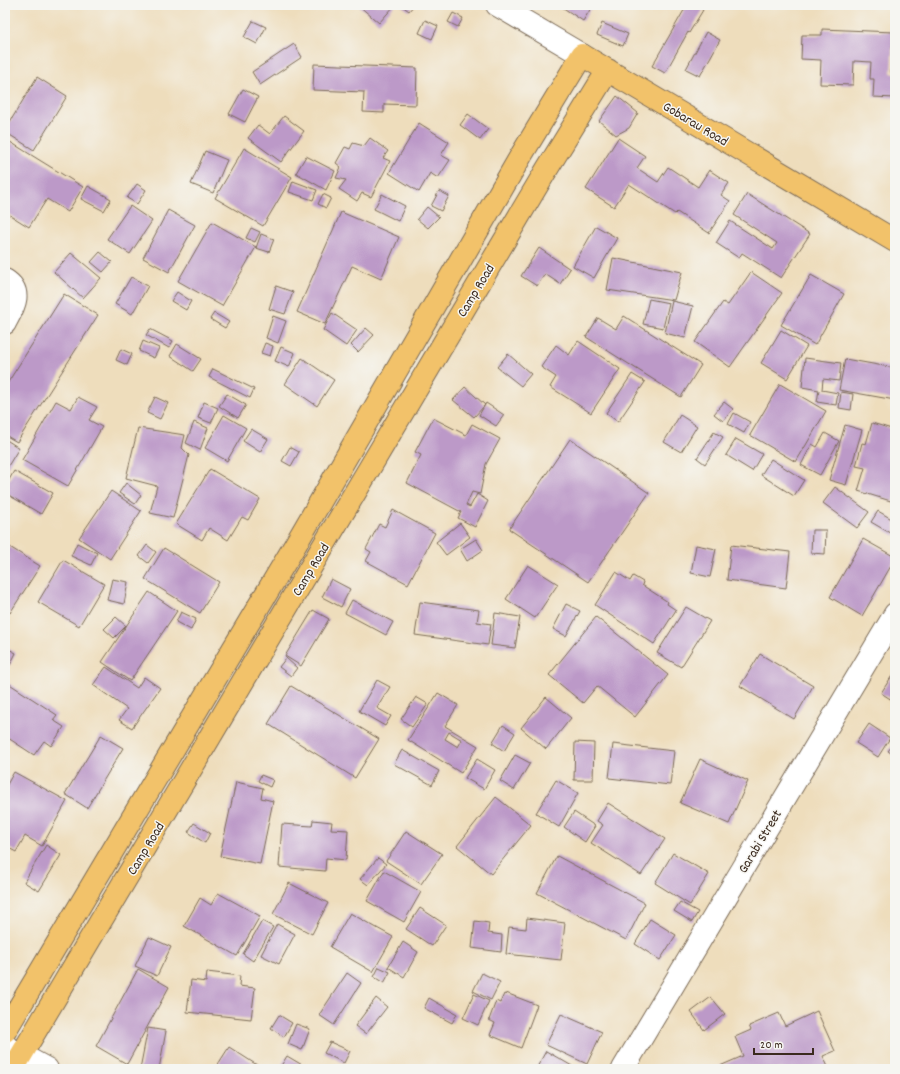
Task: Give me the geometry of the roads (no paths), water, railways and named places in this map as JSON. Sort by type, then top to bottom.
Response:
[{"type":"main road","name":"Gobarau Road","points":[[582,55],[895,241]]},
{"type":"main road","name":"Camp Road","points":[[5,1031],[290,554],[522,154],[582,55]]},
{"type":"main road","name":"Camp Road","points":[[13,1057],[608,70]]},
{"type":"main road","points":[[522,154],[547,169]]},
{"type":"street","name":"Gobarau Road","points":[[497,5],[582,55]]},
{"type":"street","points":[[5,280],[12,284],[16,295],[15,304],[5,323]]},
{"type":"street","name":"Garabi Street","points":[[623,1069],[895,614]]},
{"type":"street","points":[[13,1057],[47,1069]]}]
